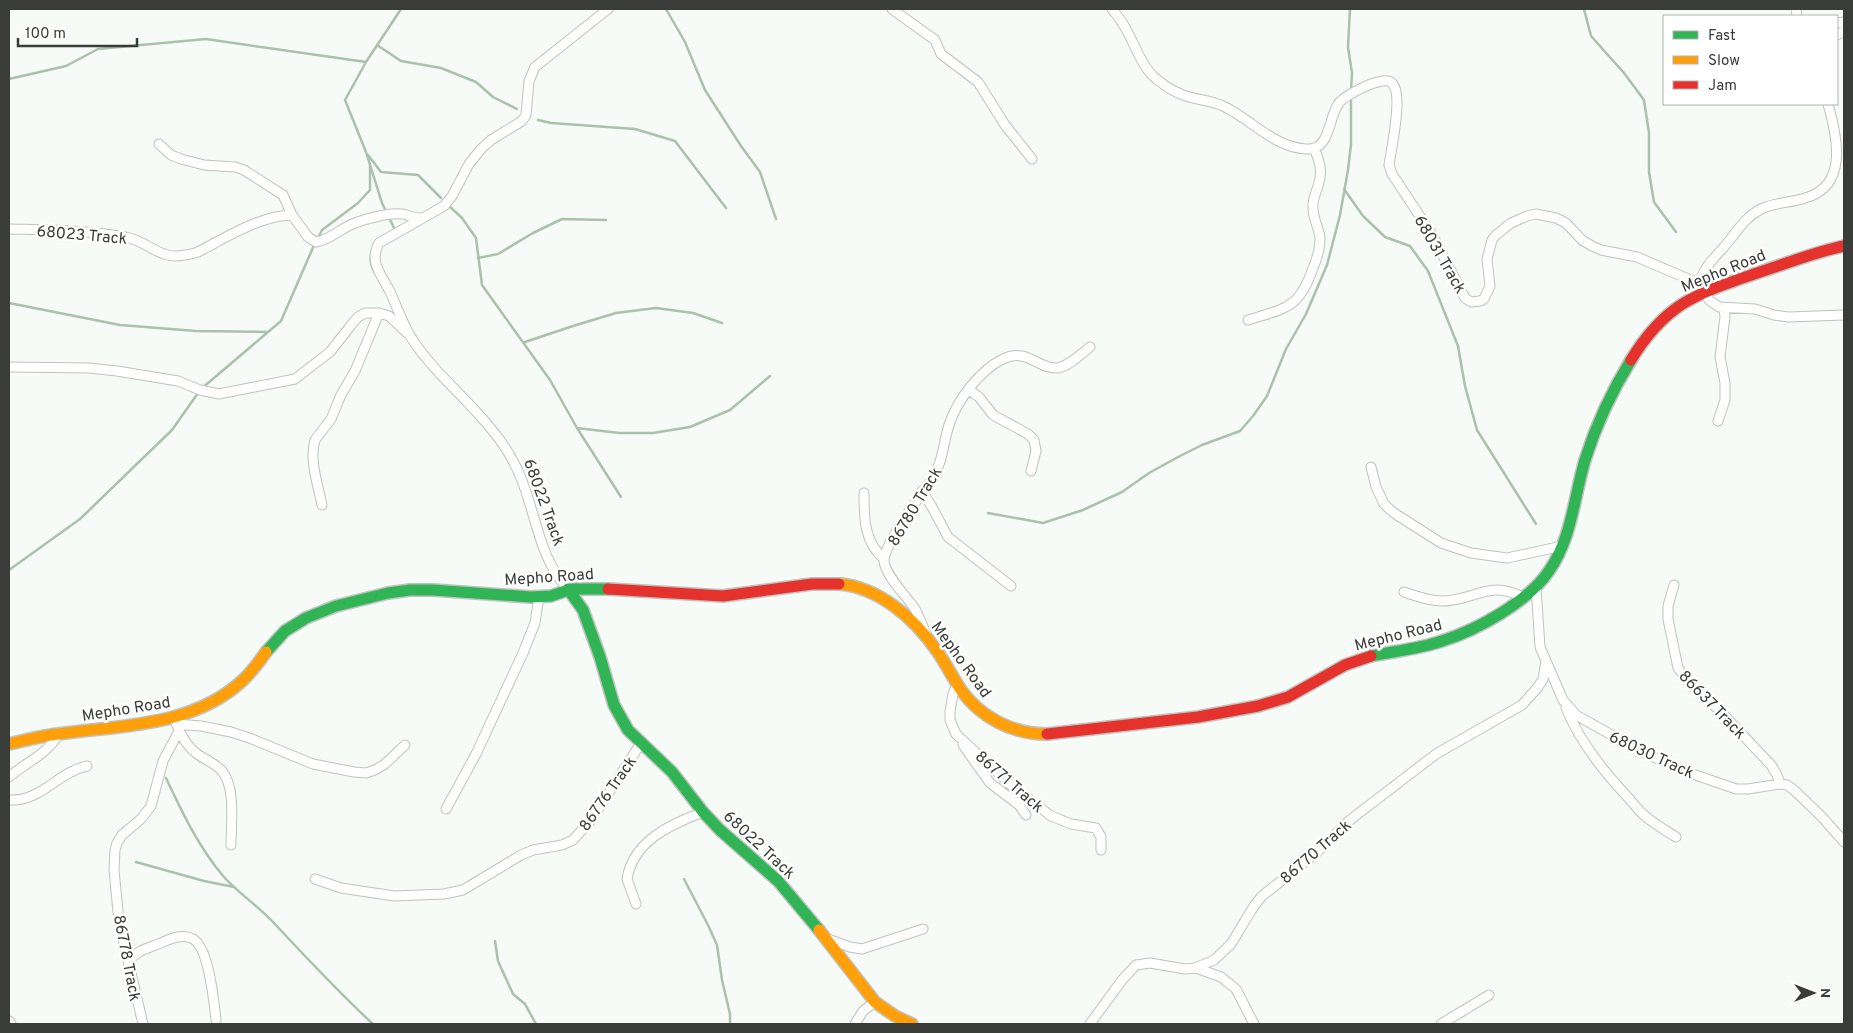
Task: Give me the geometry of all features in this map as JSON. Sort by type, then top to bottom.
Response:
[{"type":"street","name":"68022 Track","points":[[608,9],[535,67],[529,81],[526,115],[522,121],[490,140],[480,149],[444,206],[379,243],[375,250],[374,258],[376,268],[392,295],[410,336],[434,368],[470,404],[505,446],[516,466],[550,562],[561,582],[578,602],[588,624],[619,716],[628,730],[672,772],[703,812],[736,845],[778,881],[875,1002],[895,1016],[912,1024]]},
{"type":"street","points":[[892,9],[935,40],[941,54],[978,82],[1006,125],[1032,159]]},
{"type":"street","points":[[1112,9],[1127,30],[1142,61],[1154,77],[1182,95],[1225,107],[1277,141],[1300,148],[1314,148],[1321,174],[1312,206],[1320,246],[1306,289],[1294,302],[1281,309],[1248,320]]},
{"type":"street","name":"68031 Track","points":[[1314,148],[1321,144],[1340,101],[1381,80],[1388,80],[1393,83],[1397,95],[1389,165],[1392,174],[1433,236],[1465,298],[1472,302],[1484,299],[1490,286],[1486,259],[1496,234],[1511,223],[1536,214],[1556,218],[1566,223],[1582,240],[1592,246],[1601,250],[1637,257],[1702,288],[1714,304],[1724,308]]},
{"type":"street","points":[[1702,288],[1703,271],[1744,221],[1754,213],[1772,205],[1815,195],[1823,190],[1828,183],[1836,164],[1837,154],[1833,122],[1828,105]]},
{"type":"street","points":[[159,144],[171,155],[187,161],[204,165],[235,167],[244,170],[283,195],[292,215],[308,237],[316,242],[326,240],[354,223],[365,219],[402,214],[412,218],[423,218]]},
{"type":"street","name":"68023 Track","points":[[9,229],[59,230],[125,237],[148,245],[164,254],[189,255],[270,218],[292,215]]},
{"type":"street","name":"Mepho Road","points":[[9,744],[42,735],[176,724],[234,688],[250,674],[276,639],[294,624],[311,614],[330,607],[405,590],[496,596],[540,596],[556,595],[568,589],[585,591],[623,589],[701,596],[727,596],[810,585],[850,584],[868,590],[891,605],[918,627],[928,639],[957,685],[977,709],[1003,725],[1023,732],[1042,734],[1065,733],[1124,724],[1176,721],[1271,703],[1301,693],[1344,665],[1362,658],[1436,644],[1461,634],[1511,606],[1536,587],[1551,570],[1562,546],[1573,511],[1584,462],[1595,432],[1616,386],[1646,339],[1662,320],[1702,288],[1844,246]]},
{"type":"street","points":[[1718,422],[1725,400],[1725,383],[1720,357],[1725,317],[1724,308],[1748,308],[1788,318],[1844,315]]},
{"type":"street","points":[[9,367],[88,368],[117,371],[178,381],[219,394],[295,379],[330,352],[358,317],[365,313],[379,312],[389,316],[410,336]]},
{"type":"street","points":[[322,505],[314,465],[315,440],[334,412],[355,371],[379,312]]},
{"type":"street","name":"86780 Track","points":[[928,639],[916,610],[888,571],[884,559],[891,542],[940,464],[950,423],[956,409],[984,370],[1004,358],[1020,356],[1057,368],[1065,365],[1090,347]]},
{"type":"street","points":[[969,390],[979,397],[992,415],[1028,434],[1034,440],[1036,452],[1031,471]]},
{"type":"street","points":[[1371,467],[1376,487],[1384,504],[1394,513],[1441,543],[1471,553],[1507,558],[1562,546]]},
{"type":"street","points":[[922,492],[948,537],[1011,586]]},
{"type":"street","points":[[864,493],[867,534],[872,545],[884,559]]},
{"type":"street","name":"86637 Track","points":[[1674,585],[1668,606],[1668,619],[1678,668],[1688,682],[1728,718],[1771,765],[1780,784]]},
{"type":"street","name":"68030 Track","points":[[1536,587],[1540,647],[1563,700],[1582,720],[1640,751],[1690,774],[1717,781],[1736,789],[1780,784]]},
{"type":"street","points":[[1404,592],[1442,601],[1494,589],[1511,591],[1522,597]]},
{"type":"street","points":[[446,809],[476,754],[494,711],[523,653],[535,623],[540,596]]},
{"type":"street","name":"86770 Track","points":[[1090,1024],[1122,980],[1136,965],[1150,963],[1172,968],[1195,968],[1205,965],[1222,954],[1231,944],[1262,896],[1315,854],[1350,820],[1436,754],[1522,705],[1543,679],[1546,661]]},
{"type":"street","points":[[957,685],[951,703],[950,720],[956,734],[990,783],[1019,805],[1026,815]]},
{"type":"street","points":[[1563,700],[1575,728],[1597,762],[1643,814],[1659,827],[1676,837]]},
{"type":"street","points":[[176,724],[201,726],[231,732],[313,764],[354,772],[366,773],[375,770],[385,764],[405,745]]},
{"type":"street","points":[[176,724],[190,747],[214,764],[227,780],[231,802],[231,845]]},
{"type":"street","name":"86778 Track","points":[[142,1024],[119,922],[114,870],[115,850],[122,835],[141,819],[151,806],[163,761],[176,724]]},
{"type":"street","points":[[9,777],[50,748],[59,733]]},
{"type":"street","name":"86771 Track","points":[[956,734],[1013,787],[1051,816],[1071,824],[1096,828],[1101,837],[1101,850]]},
{"type":"street","name":"86776 Track","points":[[315,879],[341,888],[394,896],[444,894],[463,890],[521,854],[562,845],[573,840],[591,820],[641,743]]},
{"type":"street","points":[[9,800],[37,795],[69,772],[87,766]]},
{"type":"street","points":[[1780,784],[1787,785],[1794,790],[1829,823],[1844,842]]},
{"type":"street","points":[[636,904],[626,879],[641,849],[663,829],[675,822],[703,812]]},
{"type":"street","points":[[824,938],[862,949],[923,929]]},
{"type":"street","points":[[129,961],[136,953],[170,939],[184,937],[196,940],[200,946],[209,973],[216,1020]]},
{"type":"street","points":[[1195,968],[1221,977],[1236,988],[1254,1024]]},
{"type":"street","points":[[1441,1024],[1489,995]]},
{"type":"street","points":[[855,1024],[863,1011],[875,1002]]},
{"type":"waterway","points":[[9,79],[66,66],[98,49],[206,39],[366,62],[401,9]]},
{"type":"waterway","points":[[666,9],[685,42],[705,90],[760,172],[776,219]]},
{"type":"waterway","points":[[1350,9],[1348,47],[1352,73],[1351,90]]},
{"type":"waterway","points":[[1584,9],[1591,36],[1624,73],[1644,100],[1649,133],[1649,172],[1654,202],[1676,232]]},
{"type":"waterway","points":[[377,45],[401,61],[441,68],[476,82],[493,97],[517,109]]},
{"type":"waterway","points":[[366,62],[345,100],[366,152],[382,203],[395,230],[393,231]]},
{"type":"waterway","points":[[988,513],[1043,523],[1083,510],[1122,492],[1149,473],[1180,456],[1202,445],[1240,431],[1267,396],[1286,349],[1306,314],[1327,265],[1340,215],[1348,170],[1351,144],[1351,98]]},
{"type":"waterway","points":[[538,120],[551,123],[635,129],[675,141],[726,208]]},
{"type":"waterway","points":[[368,155],[381,172],[418,175],[441,198]]},
{"type":"waterway","points":[[318,238],[322,230],[358,203],[370,190],[370,164]]},
{"type":"waterway","points":[[1344,189],[1363,216],[1385,237],[1410,246],[1428,271],[1458,346],[1465,386],[1477,430],[1536,524]]},
{"type":"waterway","points":[[449,206],[462,218],[476,238],[482,285],[550,380],[577,428],[621,497]]},
{"type":"waterway","points":[[478,258],[498,254],[533,233],[562,219],[606,220]]},
{"type":"waterway","points":[[201,389],[281,321],[315,243]]},
{"type":"waterway","points":[[373,248],[371,261],[375,273]]},
{"type":"waterway","points":[[9,303],[120,325],[196,331],[267,332]]},
{"type":"waterway","points":[[525,342],[616,313],[656,308],[693,313],[722,323]]},
{"type":"waterway","points":[[577,428],[619,433],[653,433],[690,427],[730,410],[770,376]]},
{"type":"waterway","points":[[9,570],[80,519],[172,430],[198,393]]},
{"type":"waterway","points":[[166,778],[199,842],[224,877],[266,915],[373,1024]]},
{"type":"waterway","points":[[136,862],[204,881],[234,887]]},
{"type":"waterway","points":[[684,879],[717,945],[722,980],[730,1014],[730,1024]]},
{"type":"waterway","points":[[495,941],[498,961],[513,994],[525,1004],[536,1024]]},
{"type":"traffic: fast","points":[[1371,656],[1433,644],[1471,630],[1501,614],[1540,582],[1549,571],[1563,545],[1572,517],[1589,447],[1605,408],[1631,360]]},
{"type":"traffic: fast","points":[[568,589],[583,610],[600,657],[614,705],[628,730],[672,772],[703,812],[720,830],[778,881],[819,930]]},
{"type":"traffic: fast","points":[[266,652],[285,631],[306,618],[336,606],[388,593],[410,590],[433,590],[531,597],[551,596],[571,589],[608,589]]},
{"type":"traffic: slow","points":[[839,584],[854,586],[868,591],[882,598],[907,617],[928,639],[961,690],[978,709],[1010,727],[1022,731],[1047,734]]},
{"type":"traffic: slow","points":[[9,744],[45,736],[131,725],[178,716],[222,696],[246,678],[266,652]]},
{"type":"traffic: slow","points":[[819,930],[875,1002],[895,1016],[912,1024]]},
{"type":"traffic: jam","points":[[1631,360],[1644,340],[1658,324],[1686,302],[1738,279],[1812,254],[1844,246]]},
{"type":"traffic: jam","points":[[608,589],[723,596],[812,584],[839,584]]},
{"type":"traffic: jam","points":[[1047,734],[1198,717],[1258,706],[1288,697],[1345,665],[1371,656]]}]
